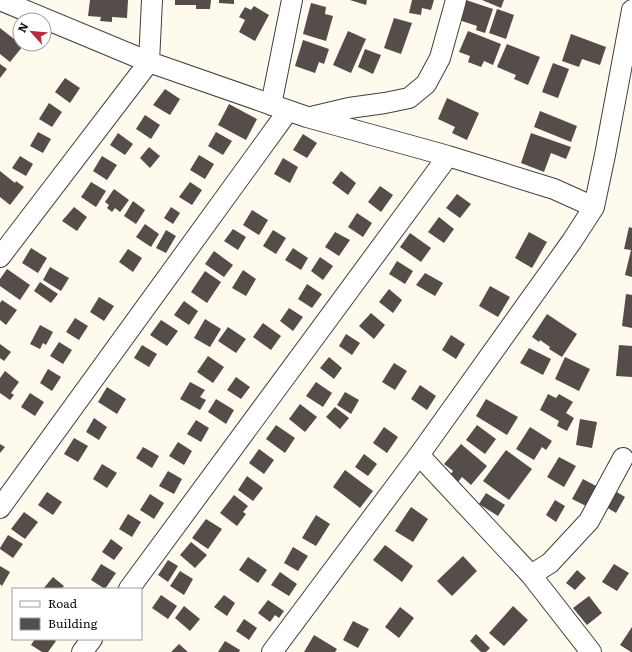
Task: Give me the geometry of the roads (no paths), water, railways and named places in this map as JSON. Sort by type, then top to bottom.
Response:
[{"type":"street","points":[[0,0],[149,62],[280,108],[307,117],[448,156],[554,189],[594,207]]},
{"type":"street","points":[[0,257],[149,62],[152,0]]},
{"type":"street","points":[[0,508],[280,108],[292,0]]},
{"type":"street","points":[[307,117],[409,98],[426,84],[440,58],[456,0]]},
{"type":"street","points":[[272,652],[418,454],[572,241],[594,207],[632,10]]},
{"type":"street","points":[[130,588],[448,156]]},
{"type":"street","points":[[418,454],[531,575],[581,648]]},
{"type":"street","points":[[531,575],[550,563],[589,521],[623,458]]},
{"type":"street","points":[[82,652],[91,640]]}]
